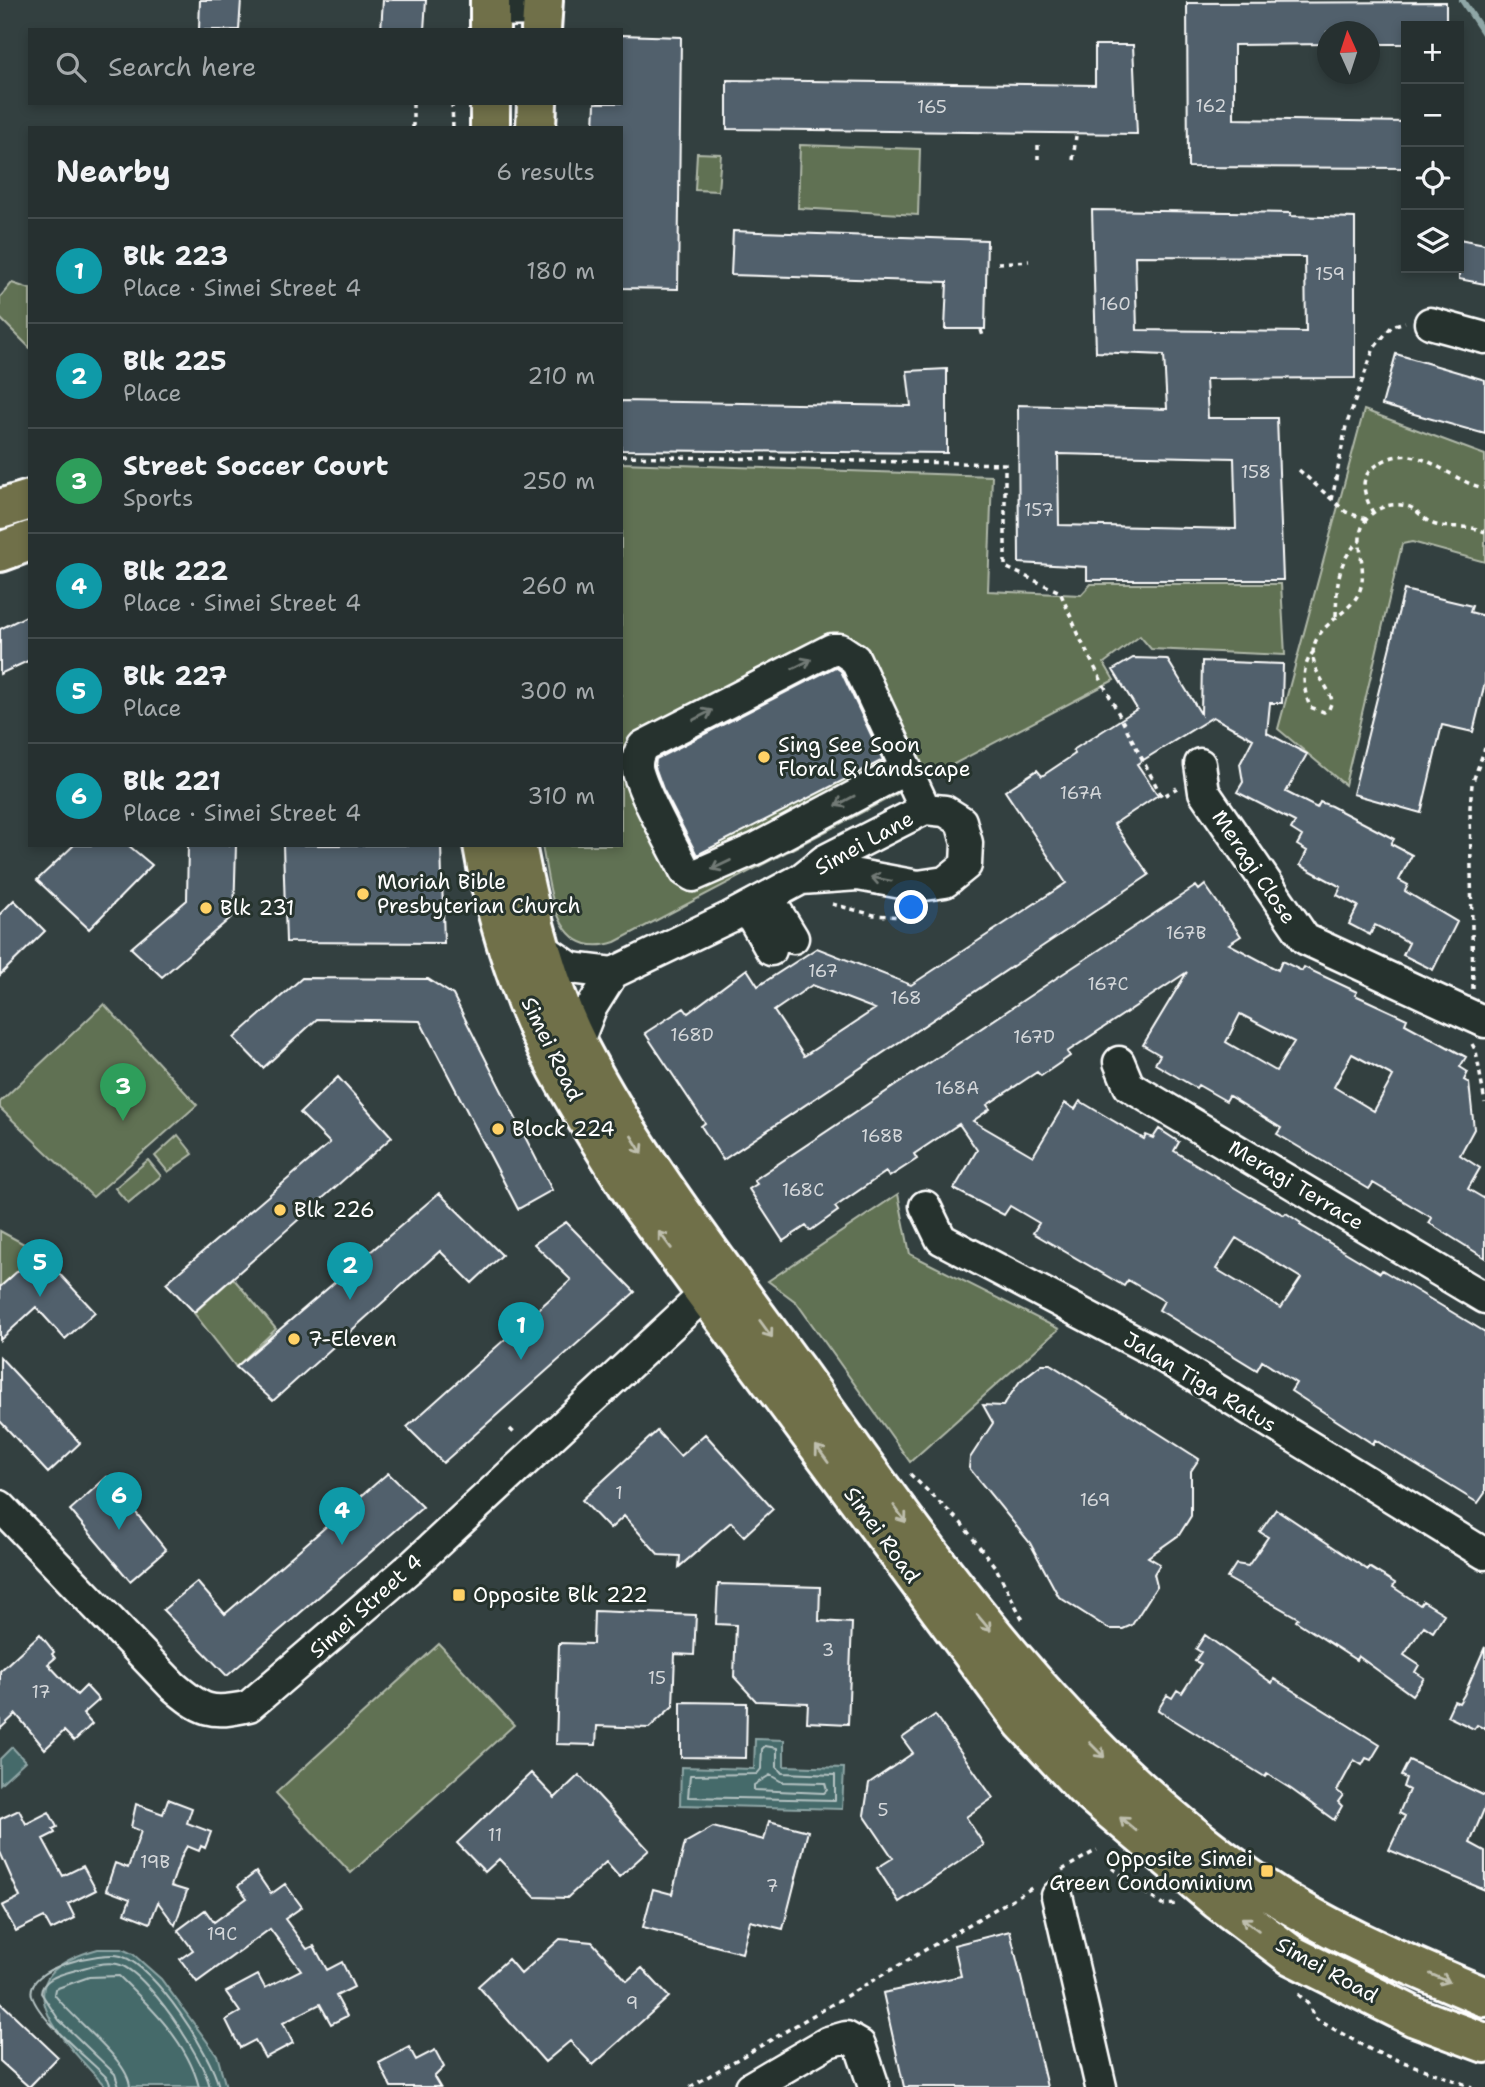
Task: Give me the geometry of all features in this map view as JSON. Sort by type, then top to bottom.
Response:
[{"type":"main road","points":[[490,105],[490,126]]},
{"type":"main road","points":[[536,126],[537,105]]},
{"type":"main road","points":[[0,509],[28,501]]},
{"type":"main road","points":[[0,552],[28,542]]},
{"type":"main road","name":"Simei Road","points":[[483,847],[489,881],[528,1006],[555,1061],[640,1206],[716,1284],[940,1570],[1048,1701],[1109,1762],[1246,1877],[1294,1908],[1396,1959],[1485,1997]]},
{"type":"main road","name":"Simei Road","points":[[516,847],[541,947],[577,1044],[663,1186],[716,1284],[1016,1714],[1084,1787],[1218,1900],[1291,1955],[1415,2017],[1485,2043]]},
{"type":"street","points":[[490,14],[542,13]]},
{"type":"street","points":[[1430,323],[1485,338]]},
{"type":"street","points":[[906,769],[705,874],[693,876],[685,871],[638,771],[637,756],[643,746],[832,649],[840,649],[855,659],[906,769],[925,810]]},
{"type":"street","name":"Meragi Close","points":[[1200,764],[1204,792],[1305,939],[1476,1018]]},
{"type":"street","name":"Simei Lane","points":[[613,972],[758,902],[801,879],[825,860],[925,810],[945,811],[961,821],[967,843],[966,864],[945,882],[918,886],[858,875],[801,879]]},
{"type":"street","points":[[758,902],[782,944]]},
{"type":"street","points":[[541,947],[572,968],[613,972],[591,1008],[577,1044]]},
{"type":"street","name":"Meragi Terrace","points":[[1119,1062],[1129,1086],[1485,1298]]},
{"type":"street","name":"Jalan Tiga Ratus","points":[[925,1206],[941,1239],[1157,1353],[1485,1554]]},
{"type":"street","name":"Simei Street 4","points":[[0,1506],[172,1685],[197,1706],[221,1713],[249,1706],[411,1567],[716,1284]]},
{"type":"street","points":[[1049,1885],[1101,2087]]},
{"type":"street","points":[[751,2087],[828,2042],[846,2038],[860,2045],[874,2087]]},
{"type":"path","points":[[413,105],[413,126]]},
{"type":"path","points":[[452,105],[453,126]]},
{"type":"path","points":[[1073,160],[1076,136]]},
{"type":"path","points":[[1038,145],[1038,159]]},
{"type":"path","points":[[998,262],[1029,261]]},
{"type":"path","points":[[1332,500],[1346,426],[1374,348],[1392,326],[1401,322],[1430,323]]},
{"type":"path","points":[[981,330],[984,340]]},
{"type":"path","points":[[623,456],[1004,464],[1005,567],[1060,592],[1084,647],[1162,797],[1174,790]]},
{"type":"path","points":[[1373,513],[1365,497],[1365,480],[1375,466],[1392,459],[1411,456],[1425,458],[1463,481],[1485,488]]},
{"type":"path","points":[[1299,470],[1346,512],[1366,519]]},
{"type":"path","points":[[1314,651],[1314,663],[1332,701],[1329,709],[1324,712],[1310,707],[1305,694],[1305,667],[1321,630],[1359,594],[1363,581],[1360,541],[1366,519],[1373,513],[1398,505],[1416,510],[1432,523],[1466,526],[1485,532]]},
{"type":"path","points":[[1336,616],[1339,572],[1353,547],[1360,541]]},
{"type":"path","points":[[1485,748],[1472,784],[1470,807],[1473,990],[1466,999],[1476,1018],[1465,1033],[1476,1051],[1485,1102]]},
{"type":"path","points":[[900,1465],[968,1532],[996,1568],[1027,1628]]},
{"type":"path","points":[[690,2087],[1049,1885],[1097,1850]]},
{"type":"green space","points":[[800,145],[920,149],[918,215],[798,208]]},
{"type":"green space","points":[[697,153],[721,154],[718,191],[695,190]]},
{"type":"green space","points":[[12,283],[28,288],[28,346],[0,318],[0,297]]},
{"type":"green space","points":[[1364,410],[1485,455],[1485,562],[1412,542],[1402,544],[1345,785],[1278,729]]},
{"type":"green space","points":[[623,463],[992,476],[988,591],[1081,595],[1091,584],[1281,584],[1285,655],[1151,649],[1140,636],[1104,663],[1114,680],[615,942],[595,945],[579,941],[568,932],[559,917],[548,882],[542,847],[623,847]]},
{"type":"green space","points":[[104,1004],[197,1105],[93,1197],[0,1108],[0,1102]]},
{"type":"green space","points":[[178,1135],[193,1154],[168,1172],[155,1156]]},
{"type":"green space","points":[[148,1160],[161,1176],[128,1203],[115,1188]]},
{"type":"green space","points":[[898,1194],[910,1254],[1059,1329],[910,1462],[796,1302],[768,1281]]},
{"type":"green space","points":[[0,1231],[39,1252],[0,1287]]},
{"type":"green space","points":[[233,1278],[276,1329],[236,1367],[194,1313]]},
{"type":"green space","points":[[439,1644],[514,1725],[351,1873],[276,1793]]},
{"type":"water","points":[[755,1739],[784,1740],[784,1766],[844,1768],[842,1809],[680,1805],[681,1767],[754,1769]]},
{"type":"water","points":[[12,1747],[25,1761],[0,1784],[0,1759]]},
{"type":"water","points":[[98,1949],[122,1949],[133,1954],[161,1979],[217,2055],[226,2087],[106,2087],[86,2066],[54,2026],[45,2007],[43,1990],[50,1974],[68,1960]]},
{"type":"building","points":[[200,0],[241,0],[239,28],[199,28]]},
{"type":"building","points":[[383,0],[426,0],[424,28],[381,28]]},
{"type":"building","points":[[1446,2],[1446,21],[1401,21],[1401,44],[1380,44],[1380,21],[1317,21],[1317,44],[1234,45],[1234,119],[1401,122],[1401,168],[1188,167],[1187,3]]},
{"type":"building","points":[[623,35],[681,37],[678,289],[623,288],[623,126],[594,126],[595,105],[623,105]]},
{"type":"building","points":[[1095,45],[1133,45],[1137,134],[727,129],[727,80],[1095,85]]},
{"type":"building","points":[[1092,210],[1291,213],[1290,216],[1355,218],[1355,378],[1206,379],[1208,418],[1277,418],[1283,580],[1087,580],[1087,567],[1019,563],[1018,405],[1167,409],[1164,355],[1096,352]],"holes":[[[1135,256],[1305,257],[1306,332],[1137,330]],[[1058,454],[1234,458],[1236,529],[1059,525]]]},
{"type":"building","points":[[733,231],[987,240],[985,329],[945,329],[947,282],[731,275]]},
{"type":"building","points":[[1464,240],[1485,244],[1485,284],[1459,279],[1459,273],[1464,273]]},
{"type":"building","points":[[1396,354],[1485,380],[1485,434],[1382,405]]},
{"type":"building","points":[[947,369],[947,453],[623,450],[623,401],[911,406],[907,371]]},
{"type":"building","points":[[1404,590],[1472,606],[1470,612],[1485,616],[1485,683],[1473,732],[1442,725],[1421,813],[1353,794]]},
{"type":"building","points":[[28,615],[28,661],[0,674],[0,629]]},
{"type":"building","points":[[1133,658],[1167,659],[1201,714],[1202,661],[1283,664],[1282,703],[1270,703],[1267,733],[1307,754],[1286,792],[1317,808],[1320,802],[1331,806],[1394,839],[1391,844],[1412,855],[1399,880],[1408,885],[1405,891],[1457,922],[1433,970],[1403,955],[1409,943],[1395,935],[1375,925],[1370,935],[1349,924],[1358,906],[1337,895],[1341,887],[1300,865],[1307,851],[1297,845],[1302,836],[1291,829],[1295,822],[1237,792],[1243,782],[1240,764],[1253,739],[1213,717],[1137,764],[1158,795],[1114,824],[1149,875],[723,1160],[701,1126],[705,1123],[645,1033],[684,1008],[688,1013],[747,969],[758,986],[817,948],[911,985],[1066,883],[1005,791],[1037,770],[1042,776],[1075,754],[1073,750],[1137,709],[1113,670]],"holes":[[[812,985],[875,1009],[804,1056],[774,1011]]]},
{"type":"building","name":"Sing See Soon Floral & Landscape","points":[[835,667],[841,671],[883,760],[697,855],[663,789],[655,767],[656,759]]},
{"type":"building","points":[[72,847],[130,847],[152,865],[89,929],[37,880]]},
{"type":"building","name":"Blk 231","points":[[188,847],[236,847],[234,915],[162,977],[131,948],[187,900]]},
{"type":"building","name":"Moriah Bible Presbyterian Church","points":[[283,847],[441,847],[444,943],[286,942]]},
{"type":"building","points":[[1205,885],[1241,936],[1229,944],[1278,970],[1282,961],[1302,971],[1304,967],[1357,992],[1355,995],[1407,1019],[1405,1024],[1466,1057],[1460,1067],[1468,1072],[1464,1080],[1469,1083],[1474,1129],[1460,1155],[1480,1168],[1468,1189],[1485,1199],[1485,1258],[1429,1223],[1432,1218],[1373,1183],[1369,1189],[1277,1134],[1281,1128],[1229,1096],[1226,1101],[1198,1085],[1196,1088],[1155,1064],[1160,1055],[1143,1045],[1187,972],[1067,1052],[1070,1056],[1041,1076],[1037,1072],[987,1105],[990,1109],[973,1121],[1033,1156],[1065,1103],[1075,1109],[1080,1101],[1144,1139],[1146,1135],[1153,1138],[1159,1129],[1179,1142],[1174,1151],[1250,1197],[1284,1215],[1286,1213],[1301,1223],[1300,1225],[1380,1273],[1382,1270],[1485,1332],[1485,1493],[1478,1503],[1375,1440],[1373,1444],[1291,1391],[1296,1383],[1262,1361],[1257,1370],[1159,1310],[1164,1301],[1128,1280],[1124,1286],[1033,1233],[1039,1223],[1010,1206],[1004,1215],[954,1189],[977,1150],[959,1124],[914,1154],[917,1159],[889,1177],[886,1172],[835,1207],[838,1211],[810,1231],[806,1226],[783,1241],[749,1189],[757,1184],[754,1180],[1058,977],[1196,886],[1199,890]],"holes":[[[1240,1014],[1294,1042],[1276,1071],[1226,1042]],[[1352,1054],[1393,1076],[1374,1111],[1334,1087]],[[1236,1238],[1301,1278],[1281,1308],[1216,1269]]]},
{"type":"building","points":[[14,900],[45,931],[0,975],[0,914]]},
{"type":"building","name":"Block 224","points":[[302,978],[428,979],[453,995],[552,1190],[518,1209],[420,1021],[317,1019],[263,1068],[234,1038]]},
{"type":"building","name":"Blk 226","points":[[338,1077],[392,1137],[194,1312],[166,1283],[330,1143],[300,1113]]},
{"type":"building","points":[[439,1193],[502,1255],[472,1283],[440,1251],[273,1401],[236,1367]]},
{"type":"building","points":[[566,1222],[635,1292],[443,1463],[407,1427],[571,1280],[534,1244]]},
{"type":"building","points":[[39,1252],[95,1312],[65,1339],[36,1307],[0,1340],[0,1287]]},
{"type":"building","points":[[0,1357],[80,1443],[48,1473],[0,1421]]},
{"type":"building","points":[[1042,1364],[1050,1364],[1199,1459],[1191,1471],[1191,1516],[1179,1535],[1148,1557],[1160,1564],[1154,1574],[1157,1586],[1132,1625],[1123,1629],[1109,1629],[1059,1597],[1030,1543],[969,1468],[970,1458],[993,1423],[983,1405],[1003,1406],[1020,1381]]},
{"type":"building","points":[[657,1431],[680,1456],[705,1434],[773,1509],[744,1536],[731,1522],[679,1567],[680,1556],[659,1555],[624,1516],[610,1529],[582,1500]]},
{"type":"building","points":[[388,1473],[423,1507],[227,1676],[163,1610],[197,1582],[225,1614]]},
{"type":"building","points":[[107,1477],[166,1550],[130,1581],[70,1510]]},
{"type":"building","points":[[1276,1509],[1368,1570],[1369,1567],[1395,1583],[1393,1587],[1420,1605],[1423,1601],[1444,1614],[1433,1632],[1424,1626],[1404,1655],[1419,1665],[1415,1672],[1424,1678],[1412,1695],[1358,1656],[1356,1660],[1296,1621],[1298,1618],[1227,1578],[1236,1564],[1248,1566],[1268,1537],[1260,1532]]},
{"type":"building","points":[[718,1584],[820,1587],[819,1621],[852,1623],[848,1724],[807,1722],[808,1703],[756,1701],[734,1677],[736,1625],[716,1624]]},
{"type":"building","points":[[594,1611],[696,1615],[694,1655],[675,1654],[673,1706],[649,1728],[597,1726],[596,1745],[556,1744],[559,1643],[593,1644]]},
{"type":"building","points":[[40,1634],[54,1652],[52,1654],[55,1658],[48,1664],[77,1695],[86,1686],[99,1700],[83,1714],[92,1724],[74,1741],[64,1731],[45,1749],[16,1714],[0,1729],[0,1671]]},
{"type":"building","points":[[1205,1635],[1272,1683],[1274,1679],[1380,1745],[1371,1760],[1366,1758],[1362,1765],[1354,1760],[1337,1791],[1343,1795],[1338,1802],[1342,1806],[1334,1820],[1267,1774],[1265,1777],[1158,1710],[1167,1695],[1172,1698],[1177,1690],[1182,1693],[1201,1664],[1195,1661],[1201,1652],[1196,1649]]},
{"type":"building","points":[[1485,1647],[1485,1729],[1477,1725],[1474,1729],[1447,1716],[1454,1701],[1459,1703],[1464,1695]]},
{"type":"building","points":[[681,1702],[747,1703],[746,1758],[681,1757]]},
{"type":"building","points":[[935,1715],[993,1798],[966,1817],[984,1845],[899,1902],[877,1868],[893,1858],[864,1815],[869,1783],[913,1753],[902,1738]]},
{"type":"building","points":[[1409,1760],[1485,1796],[1485,1807],[1470,1843],[1485,1851],[1485,1890],[1389,1850],[1405,1816],[1399,1813],[1409,1790],[1403,1787],[1406,1778],[1401,1776]]},
{"type":"building","points":[[531,1773],[555,1798],[579,1775],[649,1850],[619,1877],[606,1862],[567,1898],[535,1897],[499,1859],[485,1872],[457,1843]]},
{"type":"building","points":[[168,1799],[192,1808],[187,1823],[211,1832],[205,1848],[201,1846],[199,1851],[187,1846],[182,1855],[171,1886],[187,1891],[175,1925],[158,1902],[150,1923],[125,1913],[130,1899],[106,1890],[115,1863],[128,1868],[141,1831],[131,1827],[136,1804],[163,1814]]},
{"type":"building","points":[[19,1810],[26,1824],[49,1812],[57,1827],[53,1829],[55,1833],[43,1839],[63,1876],[83,1866],[96,1890],[68,1904],[75,1918],[51,1930],[44,1917],[16,1931],[2,1906],[20,1897],[0,1852],[0,1819]]},
{"type":"building","points":[[769,1821],[808,1831],[783,1929],[750,1921],[742,1953],[643,1927],[653,1889],[672,1894],[685,1843],[713,1827],[764,1840]]},
{"type":"building","points":[[256,1872],[271,1894],[285,1884],[302,1907],[285,1919],[307,1949],[314,1946],[327,1970],[342,1962],[354,1987],[336,1996],[347,2016],[331,2024],[320,2004],[283,2023],[293,2043],[265,2058],[255,2040],[240,2048],[226,2020],[240,2012],[226,1992],[258,1975],[265,1988],[301,1970],[270,1929],[197,1982],[180,1959],[193,1950],[178,1930],[205,1910],[214,1922],[247,1898],[238,1886]]},
{"type":"building","points":[[1010,1931],[1047,2087],[904,2087],[883,1993],[961,1976],[954,1945]]},
{"type":"building","points":[[560,1939],[592,1942],[627,1981],[642,1968],[669,1997],[593,2065],[570,2041],[545,2062],[478,1986],[508,1959],[521,1974]]},
{"type":"building","points":[[0,2002],[58,2057],[29,2087],[0,2061]]},
{"type":"building","points":[[409,2047],[416,2060],[435,2050],[444,2067],[434,2077],[440,2087],[391,2087],[379,2063]]},
{"type":"waterway","points":[[1462,0],[1485,35]]},
{"type":"place","name":"Sing See Soon Floral & Landscape","points":[[764,757]]},
{"type":"place","name":"Moriah Bible Presbyterian Church","points":[[363,894]]},
{"type":"place","name":"Blk 231","points":[[206,908]]},
{"type":"place","name":"Street Soccer Court","points":[[123,1121]]},
{"type":"place","name":"Block 224","points":[[498,1129]]},
{"type":"place","name":"Blk 226","points":[[280,1210]]},
{"type":"place","name":"Blk 227","points":[[40,1297]]},
{"type":"place","name":"Blk 225","points":[[350,1300]]},
{"type":"place","name":"7-Eleven","points":[[294,1339]]},
{"type":"place","name":"Blk 223","points":[[521,1360]]},
{"type":"place","name":"Blk 221","points":[[119,1530]]},
{"type":"place","name":"Blk 222","points":[[342,1545]]},
{"type":"place","name":"Opposite Blk 222","points":[[459,1595]]},
{"type":"place","name":"Opposite Simei Green Condominium","points":[[1267,1871]]}]
